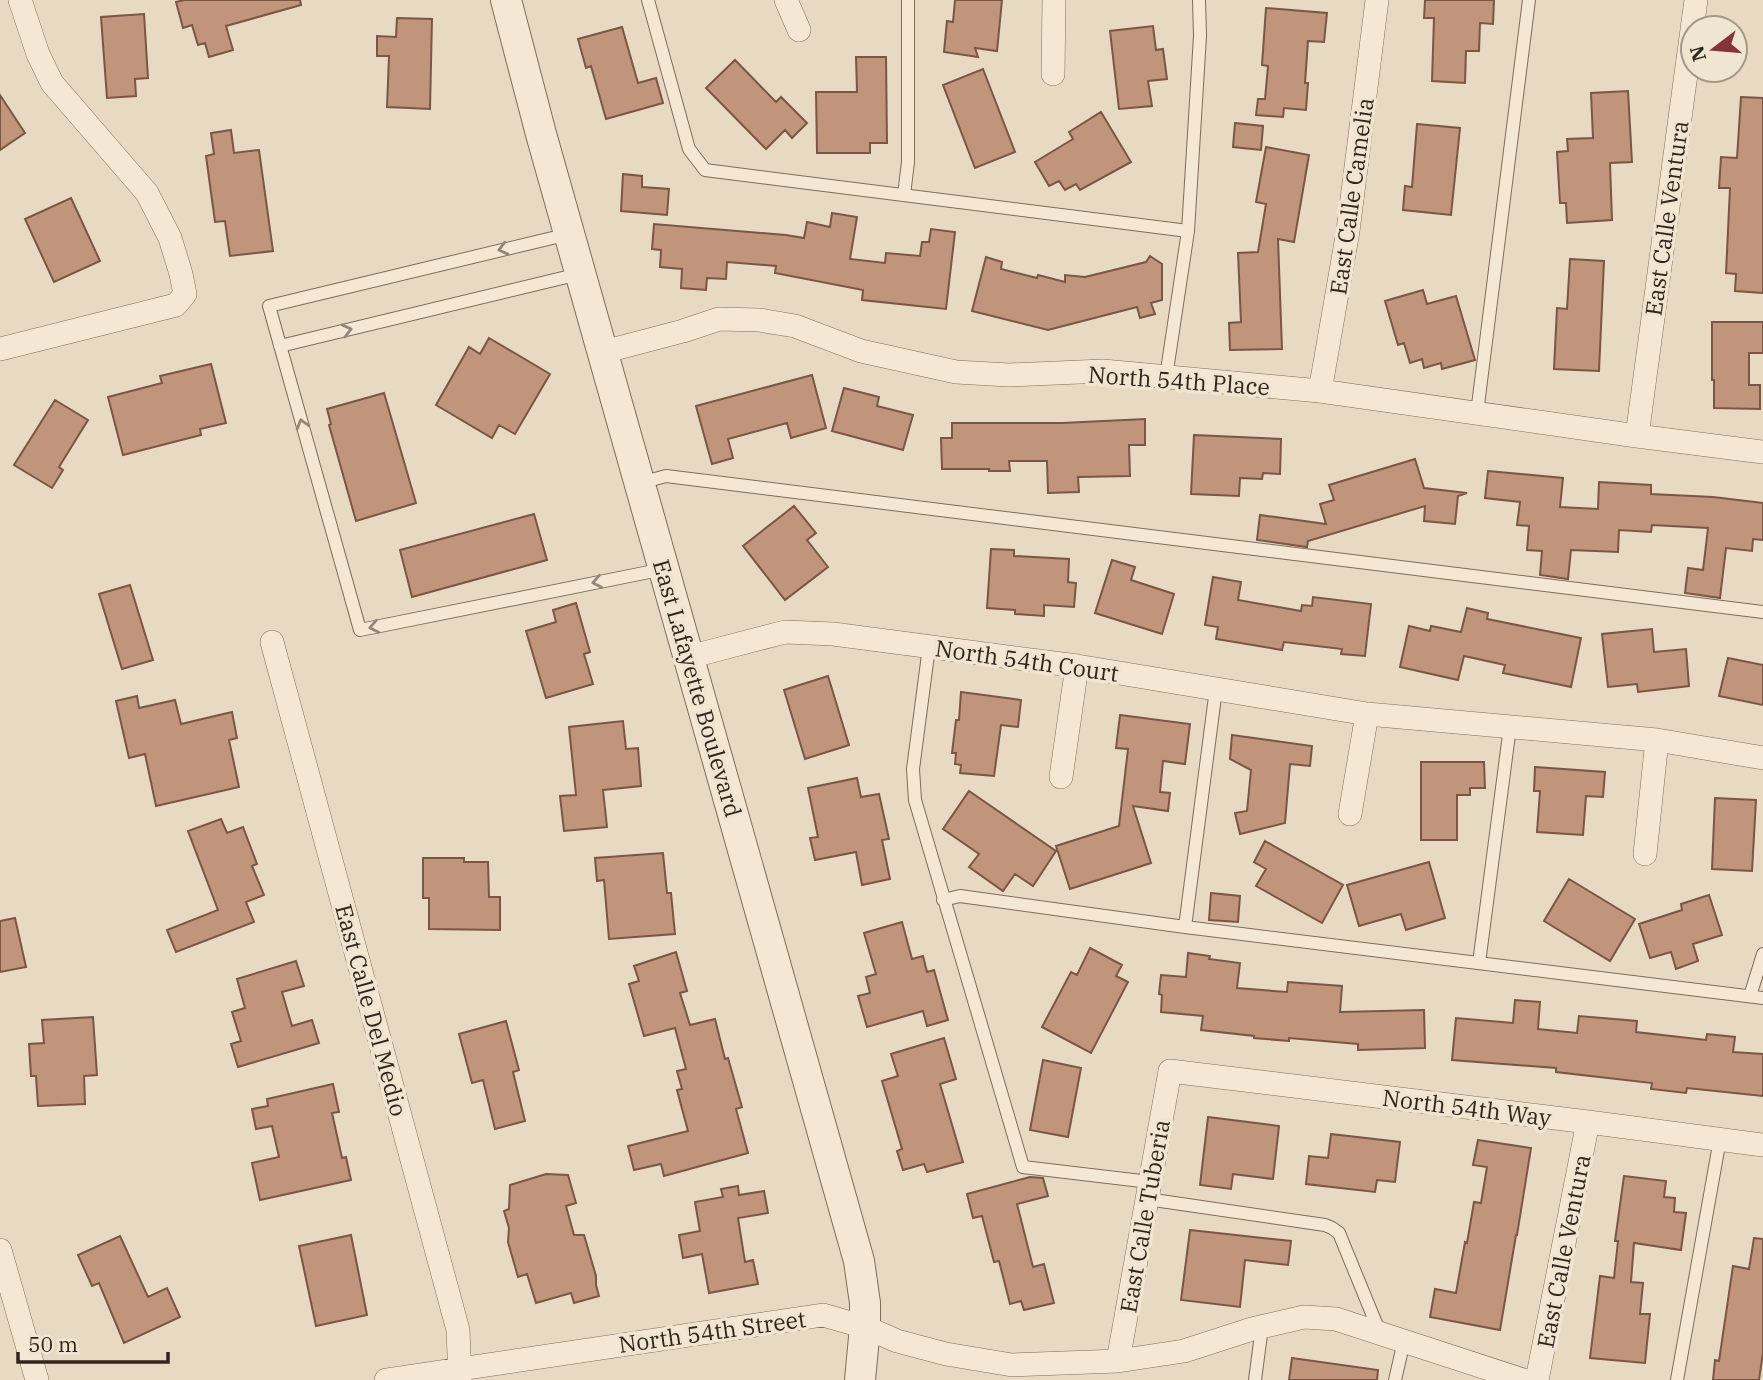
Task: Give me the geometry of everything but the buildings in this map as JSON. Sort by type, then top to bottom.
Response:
[{"type":"street","points":[[0,349],[176,305],[185,294],[170,238],[147,193],[52,83],[38,54],[20,0]]},
{"type":"street","name":"East Lafayette Boulevard","points":[[506,0],[580,273],[859,1261],[866,1327],[860,1380]]},
{"type":"street","points":[[786,0],[799,30]]},
{"type":"street","points":[[1053,74],[1054,0]]},
{"type":"street","name":"East Calle Camelia","points":[[1320,391],[1348,231],[1377,0]]},
{"type":"street","name":"East Calle Ventura","points":[[1637,436],[1696,0]]},
{"type":"street","name":"North 54th Place","points":[[603,352],[719,319],[759,320],[794,326],[860,351],[956,372],[1009,375],[1103,371],[1320,391],[1763,452]]},
{"type":"street","name":"North 54th Court","points":[[689,657],[785,632],[833,634],[1077,666],[1367,714],[1657,740],[1763,758]]},
{"type":"street","name":"East Calle Del Medio","points":[[272,642],[458,1331],[461,1374]]},
{"type":"street","points":[[1061,777],[1077,666]]},
{"type":"street","points":[[1350,814],[1367,714]]},
{"type":"street","points":[[1645,854],[1657,740]]},
{"type":"street","name":"East Calle Tuberia","points":[[1118,1361],[1170,1071]]},
{"type":"street","name":"North 54th Way","points":[[1170,1071],[1763,1145]]},
{"type":"street","name":"East Calle Ventura","points":[[1537,1380],[1588,1122]]},
{"type":"street","points":[[0,1250],[37,1380]]},
{"type":"street","name":"North 54th Street","points":[[386,1380],[461,1374],[823,1315],[866,1327],[897,1341],[946,1354],[1012,1364],[1118,1361],[1184,1351],[1304,1317],[1336,1319],[1523,1380]]},
{"type":"lane","points":[[648,0],[689,149],[705,170],[1188,231]]},
{"type":"lane","points":[[904,195],[908,162],[908,0]]},
{"type":"lane","points":[[1166,377],[1188,231],[1199,0]]},
{"type":"lane","points":[[1477,413],[1529,0]]},
{"type":"lane","points":[[569,233],[269,306],[360,630],[664,569]]},
{"type":"lane","points":[[280,346],[580,273]]},
{"type":"lane","points":[[640,483],[666,476],[1763,612]]},
{"type":"lane","points":[[929,647],[913,769],[915,800],[1023,1167],[1332,1228],[1339,1233],[1380,1334]]},
{"type":"lane","points":[[1185,927],[1216,689]]},
{"type":"lane","points":[[1479,963],[1510,727]]},
{"type":"lane","points":[[943,900],[960,896],[1185,927],[1756,997],[1763,954]]},
{"type":"lane","points":[[1677,1380],[1720,1139]]},
{"type":"lane","points":[[1255,1380],[1262,1327]]},
{"type":"lane","points":[[1395,1380],[1404,1341]]}]
